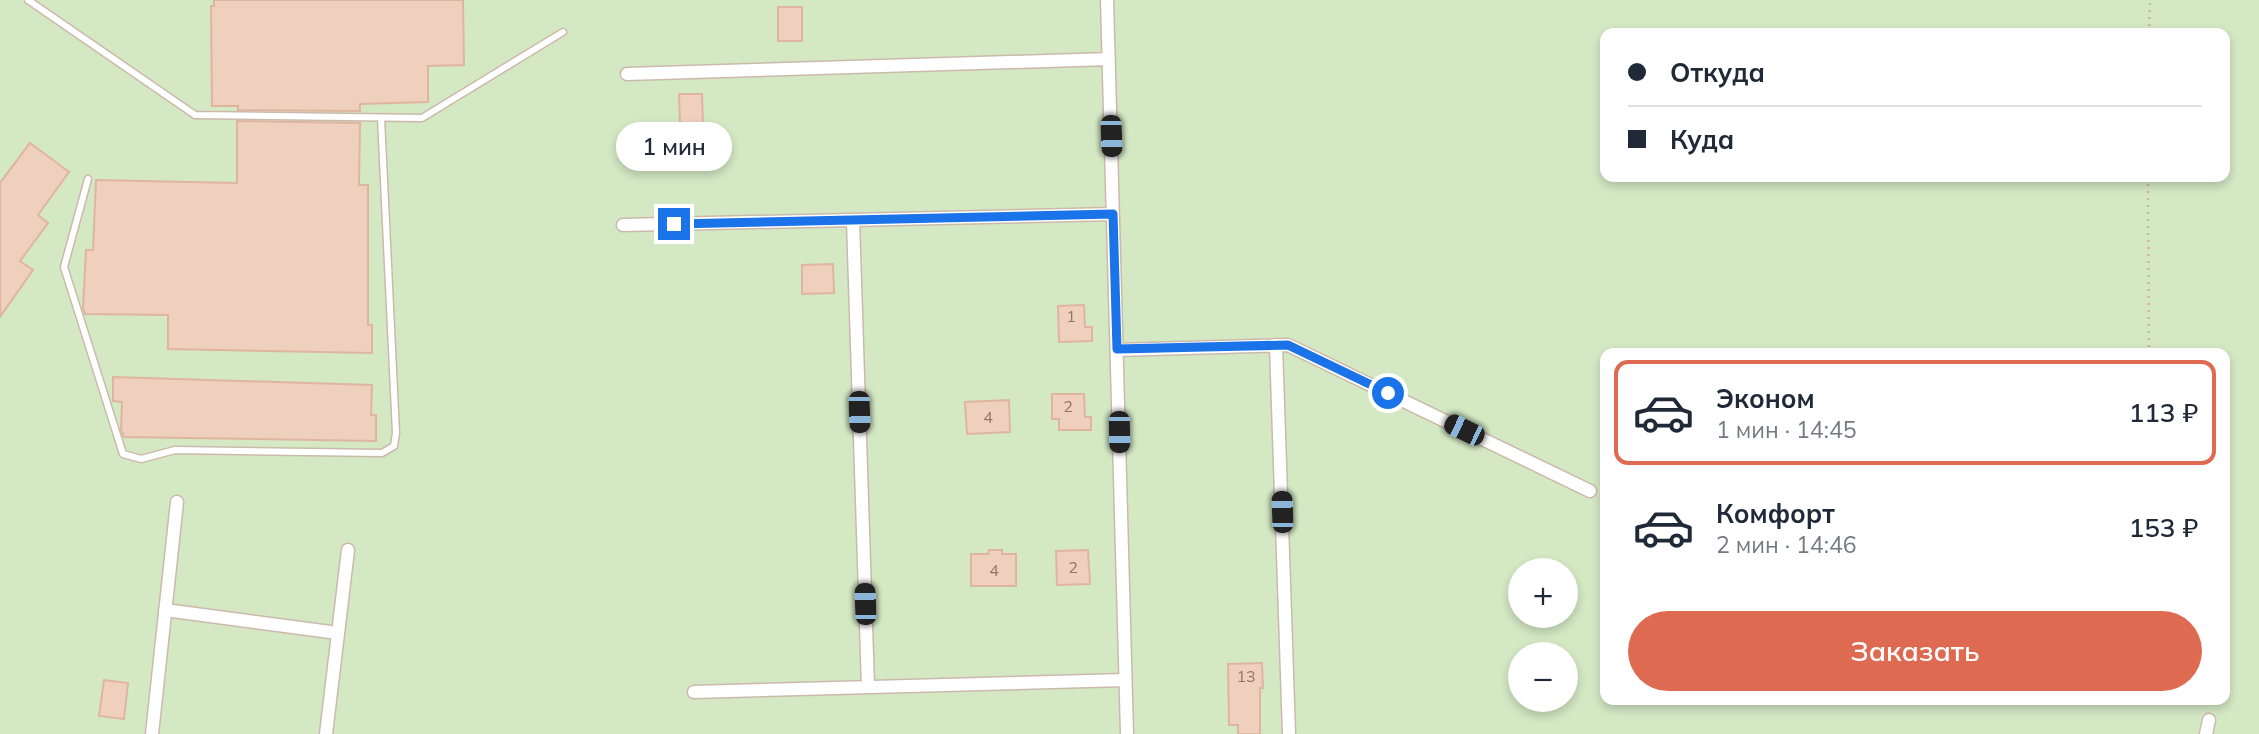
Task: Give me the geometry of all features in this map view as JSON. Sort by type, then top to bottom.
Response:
[{"type":"street","points":[[1107,0],[1127,734]]},
{"type":"street","points":[[627,74],[1109,59]]},
{"type":"street","points":[[623,225],[1113,214]]},
{"type":"street","points":[[853,220],[868,687]]},
{"type":"street","points":[[1276,345],[1289,734]]},
{"type":"street","points":[[1117,349],[1288,345],[1590,491]]},
{"type":"street","points":[[152,734],[177,502]]},
{"type":"street","points":[[326,734],[348,551]]},
{"type":"street","points":[[165,610],[338,632]]},
{"type":"street","points":[[694,692],[1125,680]]},
{"type":"street","points":[[2206,734],[2209,720]]},
{"type":"lane","points":[[29,0],[195,115],[422,118],[563,32]]},
{"type":"lane","points":[[88,179],[64,267],[123,454],[141,459],[175,450],[382,453],[394,446],[396,433],[381,118]]},
{"type":"path","points":[[2149,28],[2150,0]]},
{"type":"path","points":[[2148,182],[2149,348]]},
{"type":"green space","points":[[0,0],[2259,0],[2259,734],[0,734]]},
{"type":"building","points":[[214,0],[463,0],[464,65],[428,66],[428,102],[360,104],[360,111],[238,110],[238,106],[212,106],[211,6],[214,6]]},
{"type":"building","points":[[778,7],[802,7],[802,41],[778,41]]},
{"type":"building","points":[[679,94],[702,94],[703,124],[680,124]]},
{"type":"building","points":[[237,121],[360,123],[359,185],[368,185],[368,325],[372,325],[372,353],[168,349],[168,315],[85,314],[86,250],[93,250],[96,180],[237,183]]},
{"type":"building","points":[[30,143],[69,172],[38,215],[48,223],[20,261],[33,270],[0,317],[0,183]]},
{"type":"building","points":[[833,264],[834,293],[802,294],[802,265]]},
{"type":"building","points":[[1084,305],[1085,327],[1092,327],[1092,341],[1059,342],[1058,306]]},
{"type":"building","points":[[113,377],[372,385],[371,415],[376,415],[376,441],[124,437],[121,429],[122,402],[113,401]]},
{"type":"building","points":[[1052,394],[1084,394],[1085,417],[1091,417],[1091,430],[1059,430],[1059,419],[1052,419]]},
{"type":"building","points":[[1009,400],[1010,432],[967,434],[965,402]]},
{"type":"building","points":[[989,550],[1016,554],[1016,586],[971,586],[971,554],[988,554]]},
{"type":"building","points":[[1088,550],[1090,584],[1057,585],[1056,551]]},
{"type":"building","points":[[1262,663],[1260,734],[1238,734],[1238,725],[1229,725],[1228,664]]},
{"type":"building","points":[[104,680],[128,683],[124,719],[99,716]]},
{"type":"route","points":[[674,224],[1113,214],[1117,349],[1288,345],[1388,393]]}]
